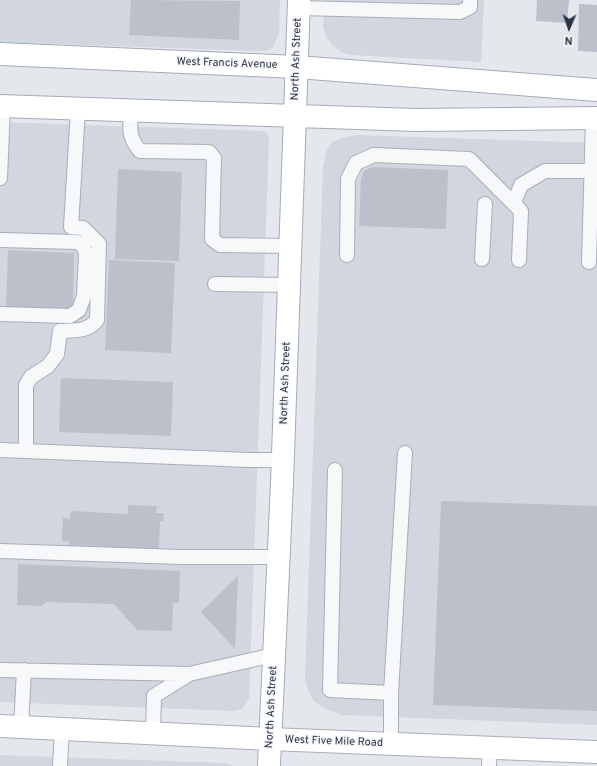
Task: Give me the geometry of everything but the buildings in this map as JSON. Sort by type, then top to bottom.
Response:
[{"type":"main road","name":"North Ash Street","points":[[269,766],[290,285],[294,117],[299,4]]},
{"type":"main road","name":"West Francis Avenue","points":[[0,54],[296,67],[597,90]]},
{"type":"main road","points":[[2,106],[416,120],[595,118]]},
{"type":"main road","name":"West Five Mile Road","points":[[0,726],[391,744],[490,757],[597,752]]},
{"type":"lane","points":[[299,4],[460,12],[470,7],[470,0]]},
{"type":"lane","points":[[0,178],[2,106]]},
{"type":"lane","points":[[26,451],[26,385],[31,377],[48,366],[57,354],[60,331],[82,330],[92,326],[97,320],[99,244],[84,228],[71,227],[78,109]]},
{"type":"lane","points":[[131,111],[131,141],[140,151],[209,152],[214,158],[212,239],[220,245],[291,246]]},
{"type":"lane","points":[[590,262],[595,118]]},
{"type":"lane","points":[[347,255],[348,179],[356,163],[374,155],[469,159],[521,211],[519,260]]},
{"type":"lane","points":[[514,204],[522,186],[545,171],[592,171]]},
{"type":"lane","points":[[482,259],[485,204]]},
{"type":"lane","points":[[0,240],[78,242],[83,246],[86,253],[84,296],[79,310],[70,316],[0,314]]},
{"type":"lane","points":[[215,284],[290,285]]},
{"type":"lane","points":[[0,450],[249,460],[283,460]]},
{"type":"lane","points":[[391,744],[391,693],[405,453]]},
{"type":"lane","points":[[335,470],[330,690],[391,693]]},
{"type":"lane","points":[[0,551],[181,557],[279,557]]},
{"type":"lane","points":[[0,670],[189,674],[274,655]]},
{"type":"lane","points":[[21,727],[24,670]]},
{"type":"lane","points":[[153,734],[154,696],[189,674]]},
{"type":"lane","points":[[60,766],[62,729]]},
{"type":"shaded area","points":[[0,0],[280,0],[279,34],[273,47],[265,51],[0,42]]},
{"type":"shaded area","points":[[324,0],[484,0],[481,62],[351,55],[341,52],[332,45],[326,36],[323,27]]},
{"type":"shaded area","points":[[0,122],[264,131],[268,134],[269,140],[249,698],[242,709],[235,711],[0,702]]},
{"type":"shaded area","points":[[356,135],[597,143],[597,725],[341,715],[326,709],[314,701],[308,691],[305,678],[323,167],[326,152],[332,142]]},
{"type":"shaded area","points":[[0,755],[224,763],[233,766],[0,766]]}]
